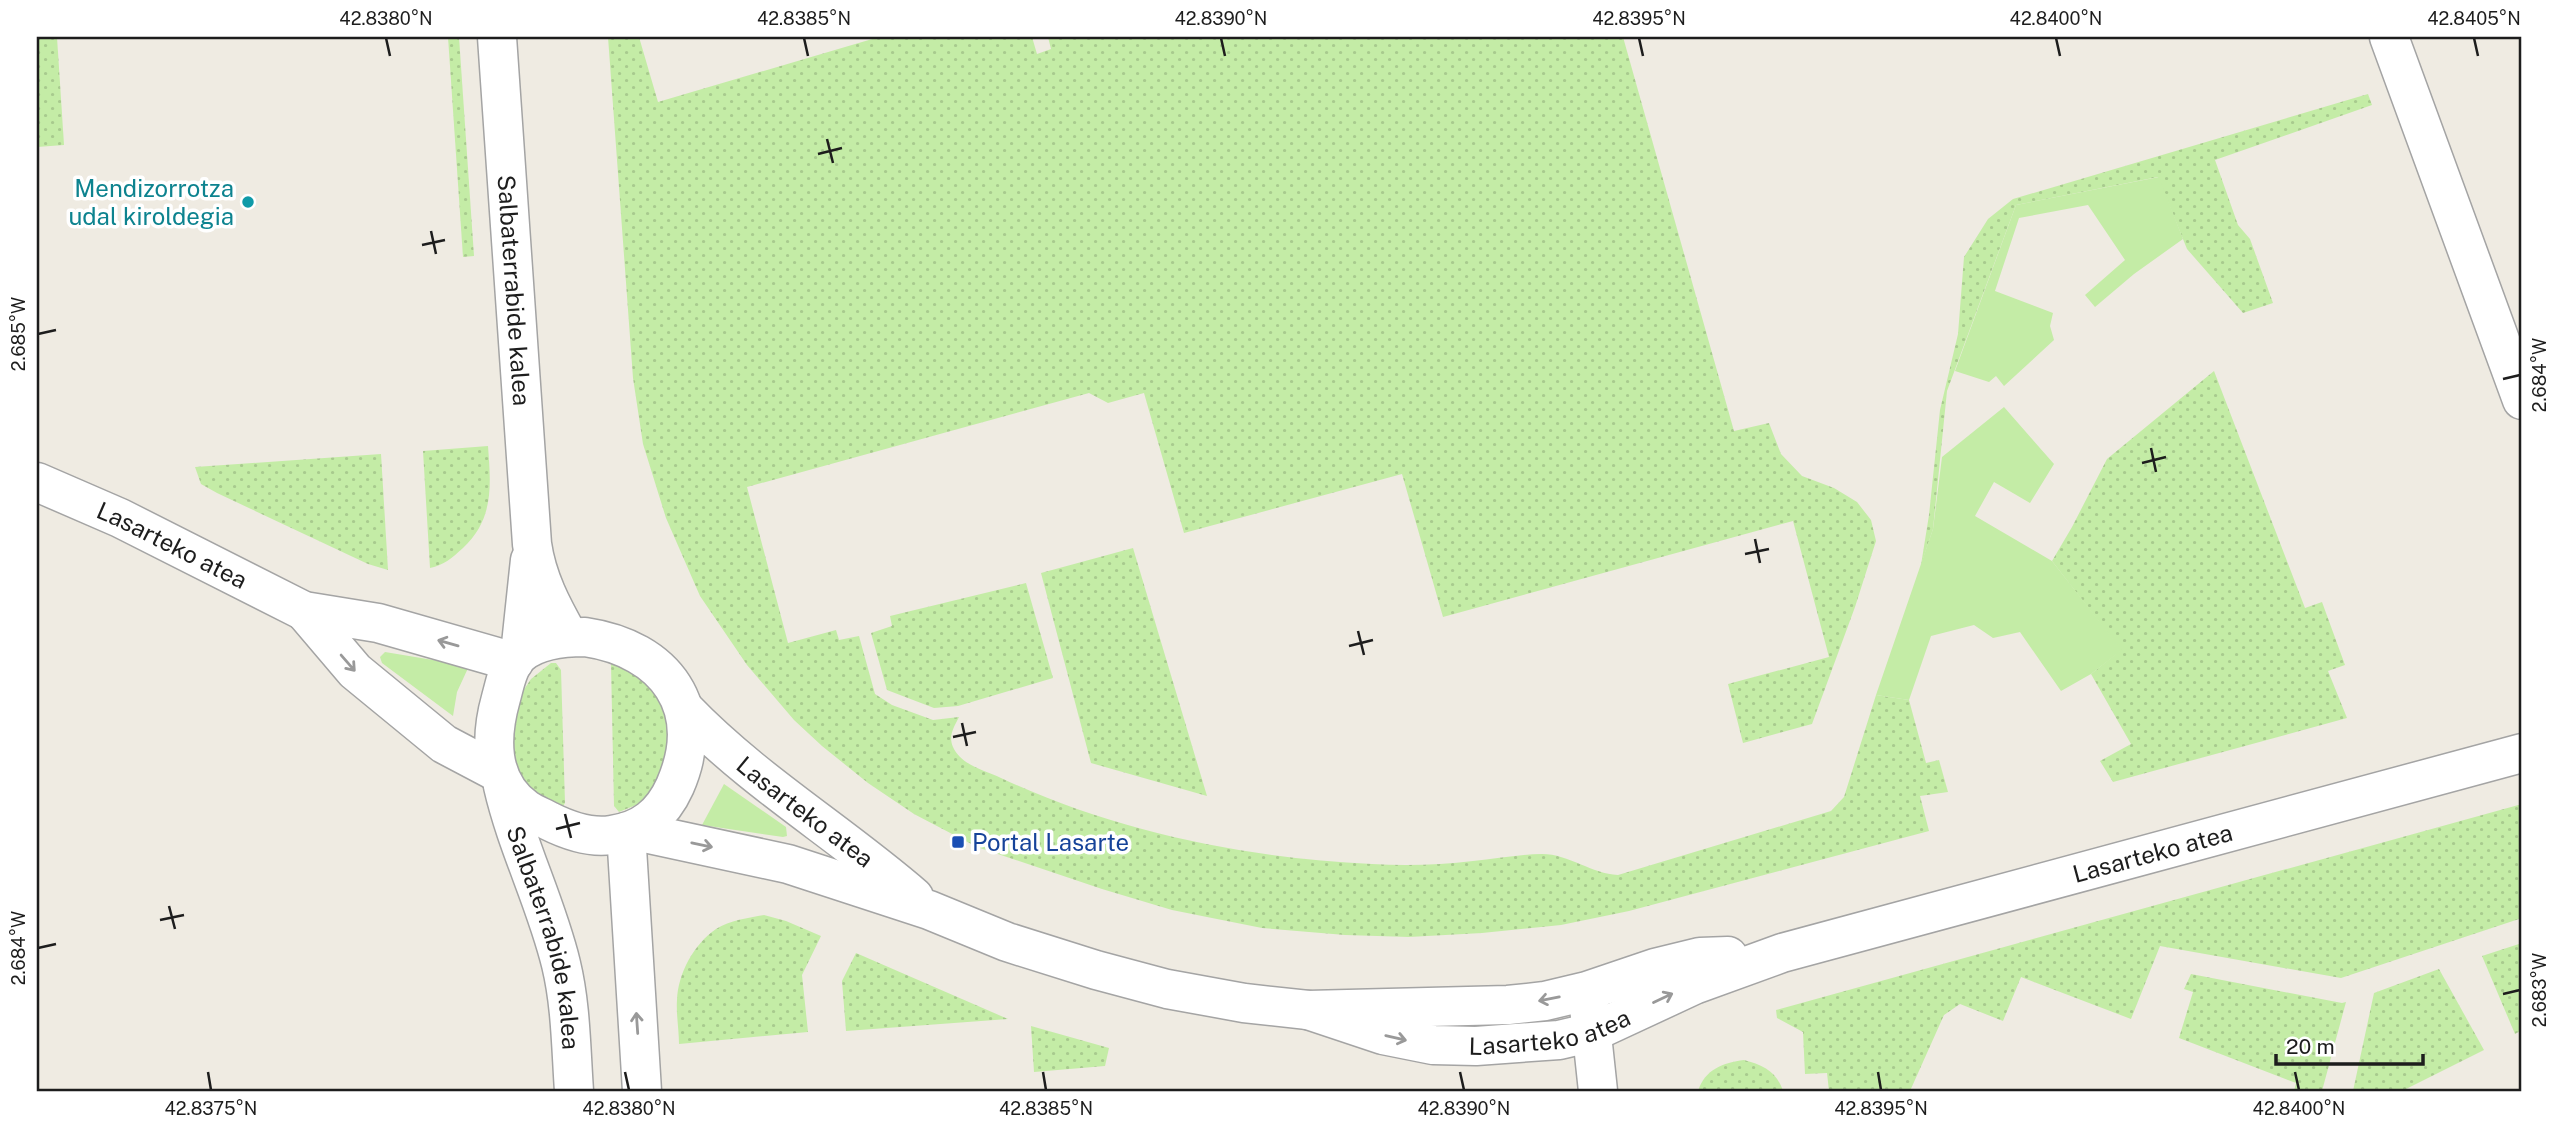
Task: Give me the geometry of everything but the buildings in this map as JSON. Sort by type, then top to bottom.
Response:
[{"type":"street","name":"Salbaterrabide kalea","points":[[497,37],[531,544],[544,590],[569,637]]},
{"type":"street","points":[[2389,37],[2522,400]]},
{"type":"street","name":"Lasarteko atea","points":[[37,482],[120,518],[304,611],[378,624],[517,658]]},
{"type":"street","name":"Salbaterrabide kalea","points":[[517,658],[531,544]]},
{"type":"street","name":"Lasarteko atea","points":[[304,611],[355,671],[444,744],[500,779]]},
{"type":"street","points":[[569,637],[610,642],[627,648],[650,662],[668,681],[684,709],[688,728],[681,770],[662,807],[650,820],[630,832],[608,836],[578,832],[557,825],[525,808],[500,779],[494,745],[497,712],[517,658],[546,642],[569,637]]},
{"type":"street","name":"Lasarteko atea","points":[[684,709],[709,736],[809,817],[887,873],[929,910]]},
{"type":"street","name":"Lasarteko atea","points":[[1308,1010],[1383,1035],[1433,1045],[1476,1046],[1559,1040],[1593,1032],[1694,985],[1782,953],[2522,753]]},
{"type":"street","name":"Salbaterrabide kalea","points":[[500,779],[517,840],[541,897],[561,965],[574,1091]]},
{"type":"street","points":[[630,832],[642,1091]]},
{"type":"street","name":"Lasarteko atea","points":[[630,832],[788,864],[929,910],[1007,942],[1167,989],[1244,1003],[1308,1010],[1508,1005],[1545,1001],[1700,957],[1782,953]]},
{"type":"street","points":[[1587,991],[1598,1091]]},
{"type":"green space","points":[[37,37],[57,37],[64,145],[37,147]]},
{"type":"green space","points":[[448,37],[459,37],[474,256],[463,257]]},
{"type":"green space","points":[[608,37],[639,37],[658,102],[879,37],[1032,37],[1037,54],[1051,49],[1048,37],[1623,37],[1734,431],[1769,423],[1781,454],[1802,476],[1834,488],[1857,502],[1871,520],[1876,541],[1812,724],[1743,743],[1728,684],[1829,657],[1793,521],[1443,617],[1402,474],[1184,533],[1144,393],[1108,403],[1089,393],[747,487],[788,643],[836,630],[839,640],[859,636],[875,694],[892,705],[933,720],[959,717],[952,732],[953,747],[967,763],[980,769],[1045,797],[1135,827],[1182,839],[1277,856],[1423,865],[1542,854],[1562,857],[1608,874],[1618,875],[1831,811],[1844,797],[1876,695],[1909,700],[1926,763],[1939,760],[1948,792],[1920,796],[1929,831],[1629,911],[1561,925],[1409,937],[1262,928],[1172,910],[977,847],[914,814],[868,783],[822,746],[794,720],[747,665],[700,596],[666,518],[643,444],[633,378]]},
{"type":"green space","points":[[2368,94],[2372,105],[2215,160],[2238,225],[2250,239],[2273,303],[2243,313],[2187,249],[2158,177],[2016,205],[1947,391],[1933,529],[1921,565],[1940,410],[1958,334],[1964,257],[1988,219],[2013,199]]},
{"type":"green space","points":[[2159,177],[2183,239],[2134,274],[2095,307],[2085,295],[2125,260],[2088,205],[2019,218],[1995,291],[2053,313],[2050,326],[2054,340],[2004,386],[1996,376],[1989,382],[1955,371],[2016,205]]},
{"type":"green space","points":[[2214,371],[2305,608],[2322,602],[2345,665],[2328,671],[2347,718],[2113,782],[2100,761],[2131,744],[2091,674],[2121,650],[2052,561],[2107,459]]},
{"type":"green space","points":[[2004,407],[2054,464],[2030,503],[1994,482],[1975,516],[2052,561],[2122,650],[2091,674],[2061,691],[2020,632],[1993,638],[1974,625],[1931,636],[1909,700],[1876,695],[1933,529],[1942,457]]},
{"type":"green space","points":[[488,446],[490,488],[480,525],[473,537],[455,555],[430,568],[423,451]]},
{"type":"green space","points":[[381,454],[388,570],[368,564],[217,493],[201,484],[195,467]]},
{"type":"green space","points":[[1133,548],[1207,796],[1091,763],[1041,573]]},
{"type":"green space","points":[[1026,583],[1053,678],[958,706],[934,708],[887,690],[871,633],[892,626],[890,616]]},
{"type":"green space","points":[[385,652],[469,666],[457,692],[453,716],[382,663],[380,657]]},
{"type":"green space","points":[[616,659],[644,671],[674,733],[657,788],[641,803],[619,812],[614,806],[611,664]]},
{"type":"green space","points":[[551,663],[556,663],[561,670],[565,803],[561,809],[555,810],[520,779],[510,742],[521,694],[531,679]]},
{"type":"green space","points":[[724,784],[786,827],[787,836],[702,825]]},
{"type":"green space","points":[[2522,804],[2522,918],[2341,978],[2160,946],[2131,1019],[2021,977],[2003,1021],[1960,1004],[1944,1015],[1910,1091],[1829,1091],[1827,1073],[1805,1074],[1803,1032],[1777,1018],[1776,1010]]},
{"type":"green space","points":[[764,915],[821,936],[802,975],[808,1032],[679,1044],[678,990],[694,951],[708,935],[721,926]]},
{"type":"green space","points":[[2522,943],[2522,1030],[2515,1034],[2482,956]]},
{"type":"green space","points":[[856,953],[1008,1019],[846,1031],[842,981]]},
{"type":"green space","points":[[2439,969],[2484,1050],[2402,1091],[2353,1091],[2374,993]]},
{"type":"green space","points":[[2191,974],[2346,1002],[2322,1091],[2294,1091],[2296,1083],[2179,1038],[2193,992],[2184,989]]},
{"type":"green space","points":[[1031,1026],[1109,1048],[1105,1066],[1034,1072]]},
{"type":"green space","points":[[1744,1060],[1768,1070],[1783,1091],[1698,1091],[1710,1072],[1729,1063]]},
{"type":"place","name":"Mendizorrotza udal kiroldegia","points":[[248,202]]},
{"type":"place","name":"Portal Lasarte","points":[[958,842]]}]
